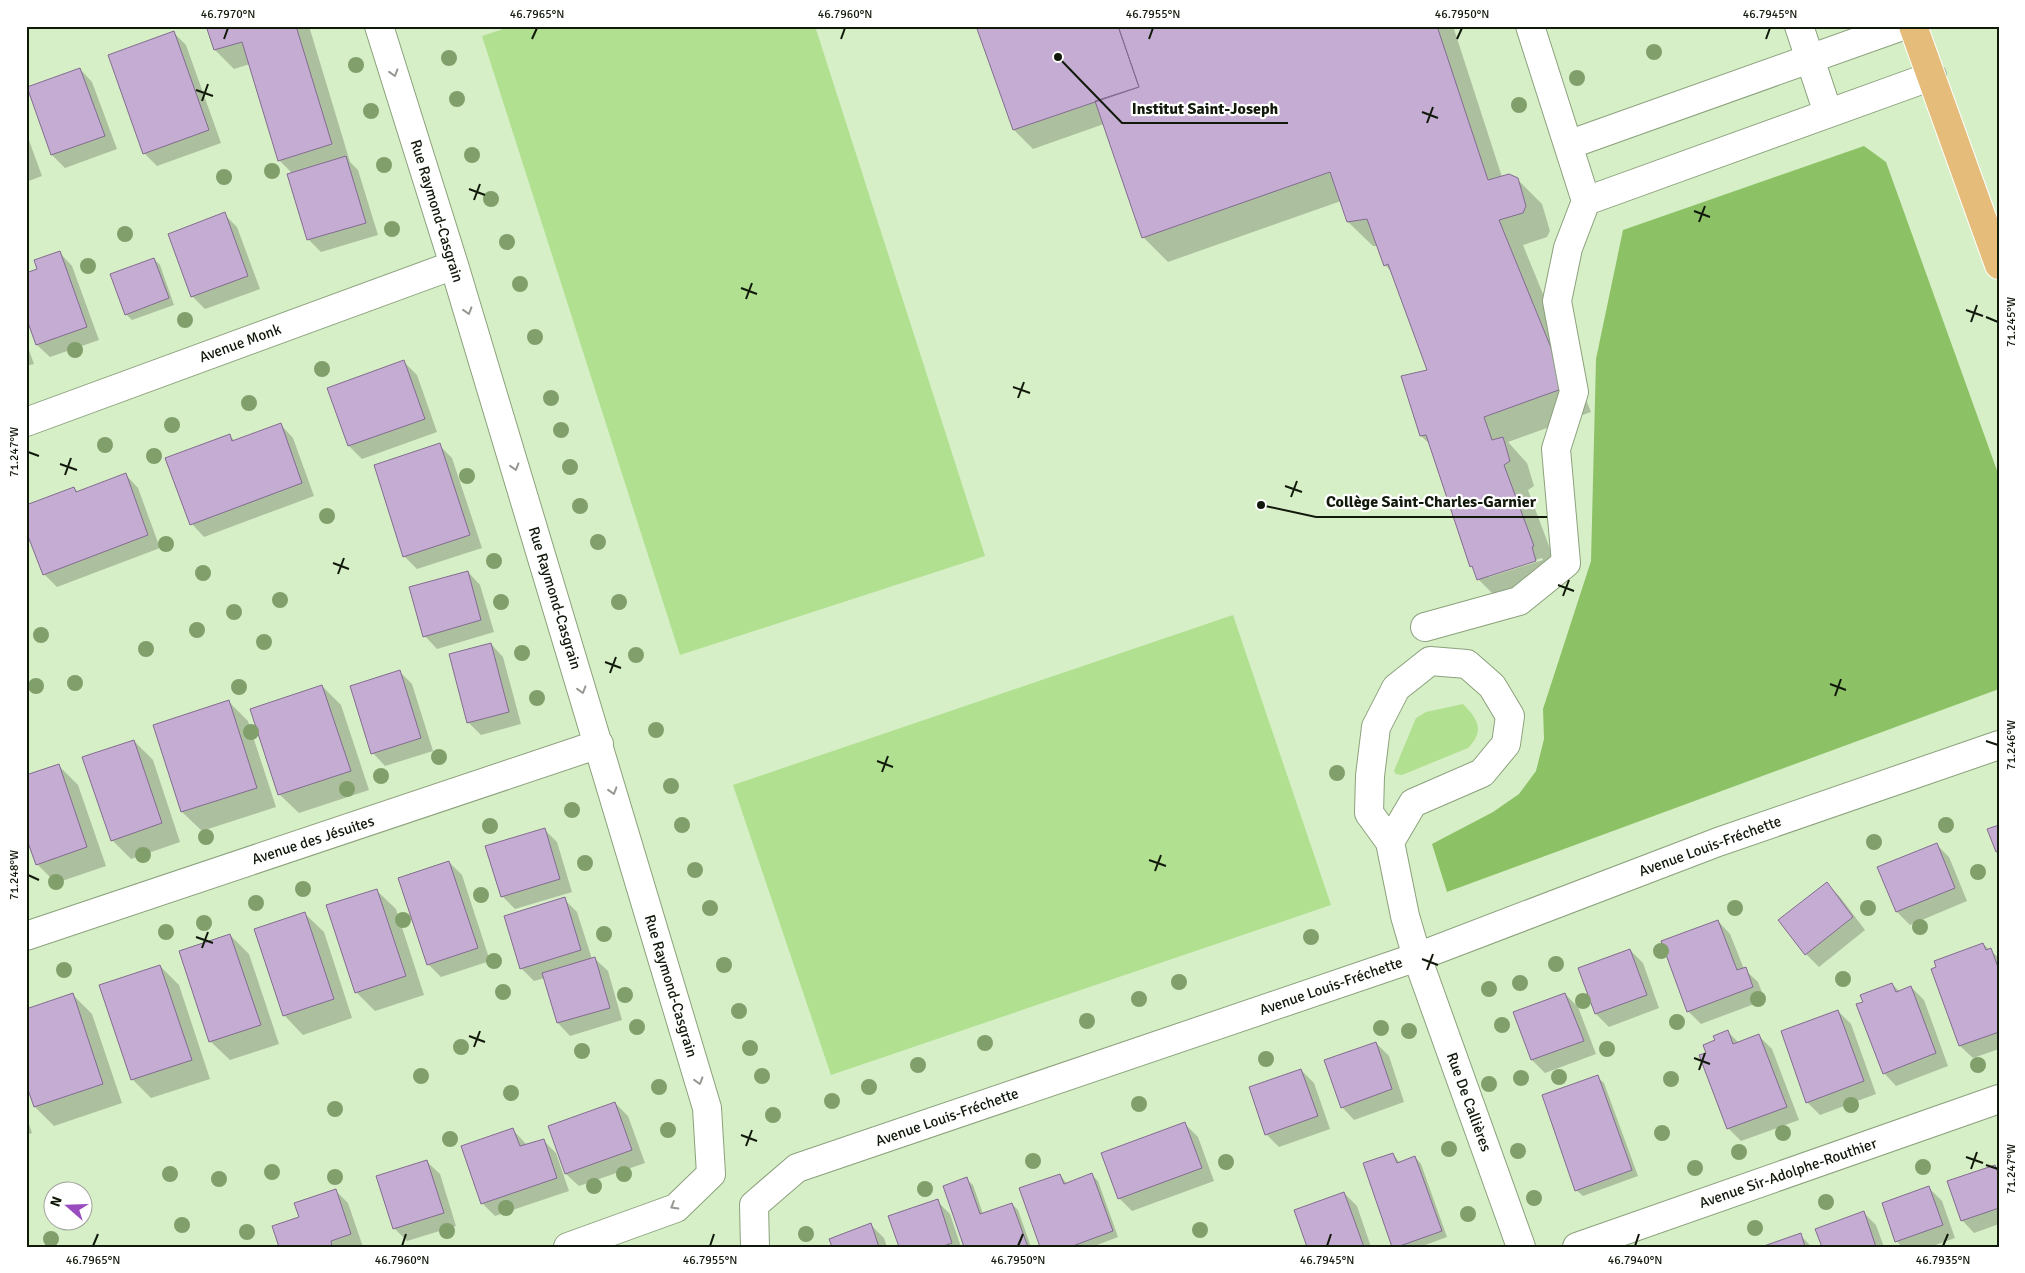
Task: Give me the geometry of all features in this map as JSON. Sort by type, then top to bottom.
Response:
[{"type":"main road","points":[[1913,26],[1999,265]]},
{"type":"street","name":"Rue Raymond-Casgrain","points":[[379,26],[454,265],[707,1108],[711,1174],[676,1208],[568,1247]]},
{"type":"street","points":[[1425,627],[1519,601],[1566,563],[1556,450],[1574,392],[1557,301],[1568,248],[1586,201],[1530,26]]},
{"type":"street","points":[[1799,26],[1828,113]]},
{"type":"street","points":[[1568,145],[1902,26]]},
{"type":"street","points":[[1586,201],[1932,76]]},
{"type":"street","name":"Avenue Monk","points":[[26,422],[454,265]]},
{"type":"street","points":[[1430,661],[1467,664],[1492,686],[1510,716],[1506,744],[1482,773],[1413,803],[1390,842],[1369,813],[1370,776],[1376,727],[1396,688],[1430,661]]},
{"type":"street","name":"Avenue des Jésuites","points":[[26,936],[599,744]]},
{"type":"street","name":"Avenue Louis-Fréchette","points":[[755,1247],[754,1205],[797,1168],[1417,957],[1718,842],[1999,745]]},
{"type":"street","name":"Rue De Callières","points":[[1390,842],[1405,916],[1417,957],[1521,1247]]},
{"type":"street","name":"Avenue Sir-Adolphe-Routhier","points":[[1576,1247],[1999,1099]]},
{"type":"green space","points":[[512,26],[815,26],[985,556],[680,655],[482,36]]},
{"type":"green space","points":[[1864,146],[1886,162],[1999,476],[1999,689],[1447,892],[1432,844],[1493,812],[1519,794],[1536,771],[1544,739],[1543,709],[1591,561],[1596,359],[1623,230]]},
{"type":"green space","points":[[1233,615],[1331,905],[831,1075],[733,785]]},
{"type":"green space","points":[[1463,704],[1478,725],[1476,736],[1468,748],[1402,775],[1396,774],[1394,771],[1416,718],[1426,712]]},
{"type":"building","points":[[206,26],[296,26],[332,144],[278,161],[242,42],[214,50]]},
{"type":"building","points":[[976,26],[1118,26],[1139,87],[1013,130]]},
{"type":"building","points":[[1118,26],[1437,26],[1488,180],[1509,174],[1518,178],[1526,206],[1523,213],[1499,220],[1567,387],[1484,417],[1492,440],[1503,437],[1510,461],[1504,465],[1534,546],[1532,547],[1536,561],[1477,580],[1472,566],[1470,567],[1426,435],[1420,436],[1401,376],[1427,370],[1388,264],[1384,266],[1367,219],[1347,222],[1330,172],[1142,238],[1095,101],[1139,87]]},
{"type":"building","points":[[174,31],[209,130],[143,154],[108,55]]},
{"type":"building","points":[[80,68],[105,136],[51,155],[27,87]]},
{"type":"building","points":[[346,156],[366,223],[307,240],[287,174]]},
{"type":"building","points":[[225,212],[248,276],[191,297],[168,234]]},
{"type":"building","points":[[60,251],[87,327],[36,345],[26,317],[26,273],[37,269],[34,260]]},
{"type":"building","points":[[154,258],[169,298],[125,315],[110,274]]},
{"type":"building","points":[[404,360],[425,419],[348,446],[327,388]]},
{"type":"building","points":[[281,423],[302,483],[190,525],[165,458],[230,434],[232,441]]},
{"type":"building","points":[[440,443],[470,535],[403,557],[374,465]]},
{"type":"building","points":[[126,473],[148,535],[43,575],[26,531],[26,505],[74,487],[76,492]]},
{"type":"building","points":[[468,571],[481,620],[423,637],[409,587]]},
{"type":"building","points":[[491,643],[509,712],[467,723],[449,654]]},
{"type":"building","points":[[400,670],[421,738],[371,754],[350,686]]},
{"type":"building","points":[[322,685],[351,771],[278,795],[250,709]]},
{"type":"building","points":[[229,700],[257,788],[181,812],[153,725]]},
{"type":"building","points":[[134,740],[162,823],[111,841],[82,757]]},
{"type":"building","points":[[59,764],[87,847],[36,865],[26,837],[26,775]]},
{"type":"building","points":[[1999,825],[1999,851],[1996,852],[1987,829]]},
{"type":"building","points":[[545,828],[560,879],[501,897],[485,846]]},
{"type":"building","points":[[1937,843],[1955,888],[1896,912],[1877,867]]},
{"type":"building","points":[[449,861],[478,948],[427,965],[398,878]]},
{"type":"building","points":[[1827,882],[1853,917],[1805,955],[1778,920]]},
{"type":"building","points":[[377,889],[406,976],[355,993],[326,905]]},
{"type":"building","points":[[565,897],[581,950],[520,969],[504,916]]},
{"type":"building","points":[[305,912],[334,999],[283,1016],[254,929]]},
{"type":"building","points":[[1718,920],[1737,970],[1746,967],[1753,987],[1687,1012],[1661,941]]},
{"type":"building","points":[[230,934],[261,1025],[209,1042],[179,951]]},
{"type":"building","points":[[1983,943],[1986,950],[1991,948],[1999,970],[1999,1032],[1959,1046],[1931,969],[1936,967],[1934,961]]},
{"type":"building","points":[[1630,949],[1647,995],[1595,1014],[1578,968]]},
{"type":"building","points":[[595,957],[610,1008],[557,1023],[542,973]]},
{"type":"building","points":[[160,965],[192,1060],[131,1080],[99,985]]},
{"type":"building","points":[[1892,983],[1896,992],[1911,986],[1936,1053],[1883,1074],[1856,1004],[1863,1002],[1860,995]]},
{"type":"building","points":[[73,993],[103,1084],[34,1107],[26,1084],[26,1009]]},
{"type":"building","points":[[1565,993],[1584,1041],[1531,1060],[1513,1012]]},
{"type":"building","points":[[1838,1010],[1864,1081],[1806,1103],[1781,1031]]},
{"type":"building","points":[[1728,1030],[1733,1044],[1759,1034],[1787,1107],[1727,1129],[1699,1055],[1706,1053],[1703,1045],[1715,1040],[1713,1036]]},
{"type":"building","points":[[1376,1042],[1392,1089],[1341,1108],[1324,1060]]},
{"type":"building","points":[[1301,1069],[1318,1116],[1265,1135],[1249,1087]]},
{"type":"building","points":[[1598,1075],[1632,1170],[1575,1191],[1542,1095]]},
{"type":"building","points":[[615,1102],[632,1150],[565,1174],[548,1126]]},
{"type":"building","points":[[1185,1122],[1202,1168],[1118,1199],[1101,1153]]},
{"type":"building","points":[[513,1128],[520,1146],[544,1139],[557,1178],[481,1204],[461,1146]]},
{"type":"building","points":[[1393,1153],[1397,1163],[1415,1156],[1442,1231],[1397,1247],[1392,1247],[1363,1163]]},
{"type":"building","points":[[427,1160],[444,1213],[393,1229],[376,1176]]},
{"type":"building","points":[[1995,1165],[1999,1175],[1999,1208],[1961,1221],[1947,1181]]},
{"type":"building","points":[[1092,1173],[1113,1231],[1070,1247],[1040,1247],[1019,1188],[1060,1174],[1064,1184]]},
{"type":"building","points":[[967,1177],[980,1214],[1012,1203],[1028,1247],[964,1247],[943,1186]]},
{"type":"building","points":[[1929,1186],[1943,1225],[1895,1242],[1882,1203]]},
{"type":"building","points":[[336,1189],[351,1234],[331,1241],[332,1247],[279,1247],[272,1226],[299,1217],[294,1203]]},
{"type":"building","points":[[1344,1192],[1364,1247],[1307,1247],[1294,1210]]},
{"type":"building","points":[[938,1199],[952,1243],[941,1247],[899,1247],[888,1216]]},
{"type":"building","points":[[1864,1211],[1876,1247],[1822,1247],[1815,1229]]},
{"type":"building","points":[[871,1223],[879,1247],[832,1247],[829,1239]]},
{"type":"building","points":[[1801,1233],[1805,1247],[1761,1247]]},
{"type":"place","name":"Institut Saint-Joseph","points":[[1058,57]]},
{"type":"place","name":"Collège Saint-Charles-Garnier","points":[[1261,505]]}]
